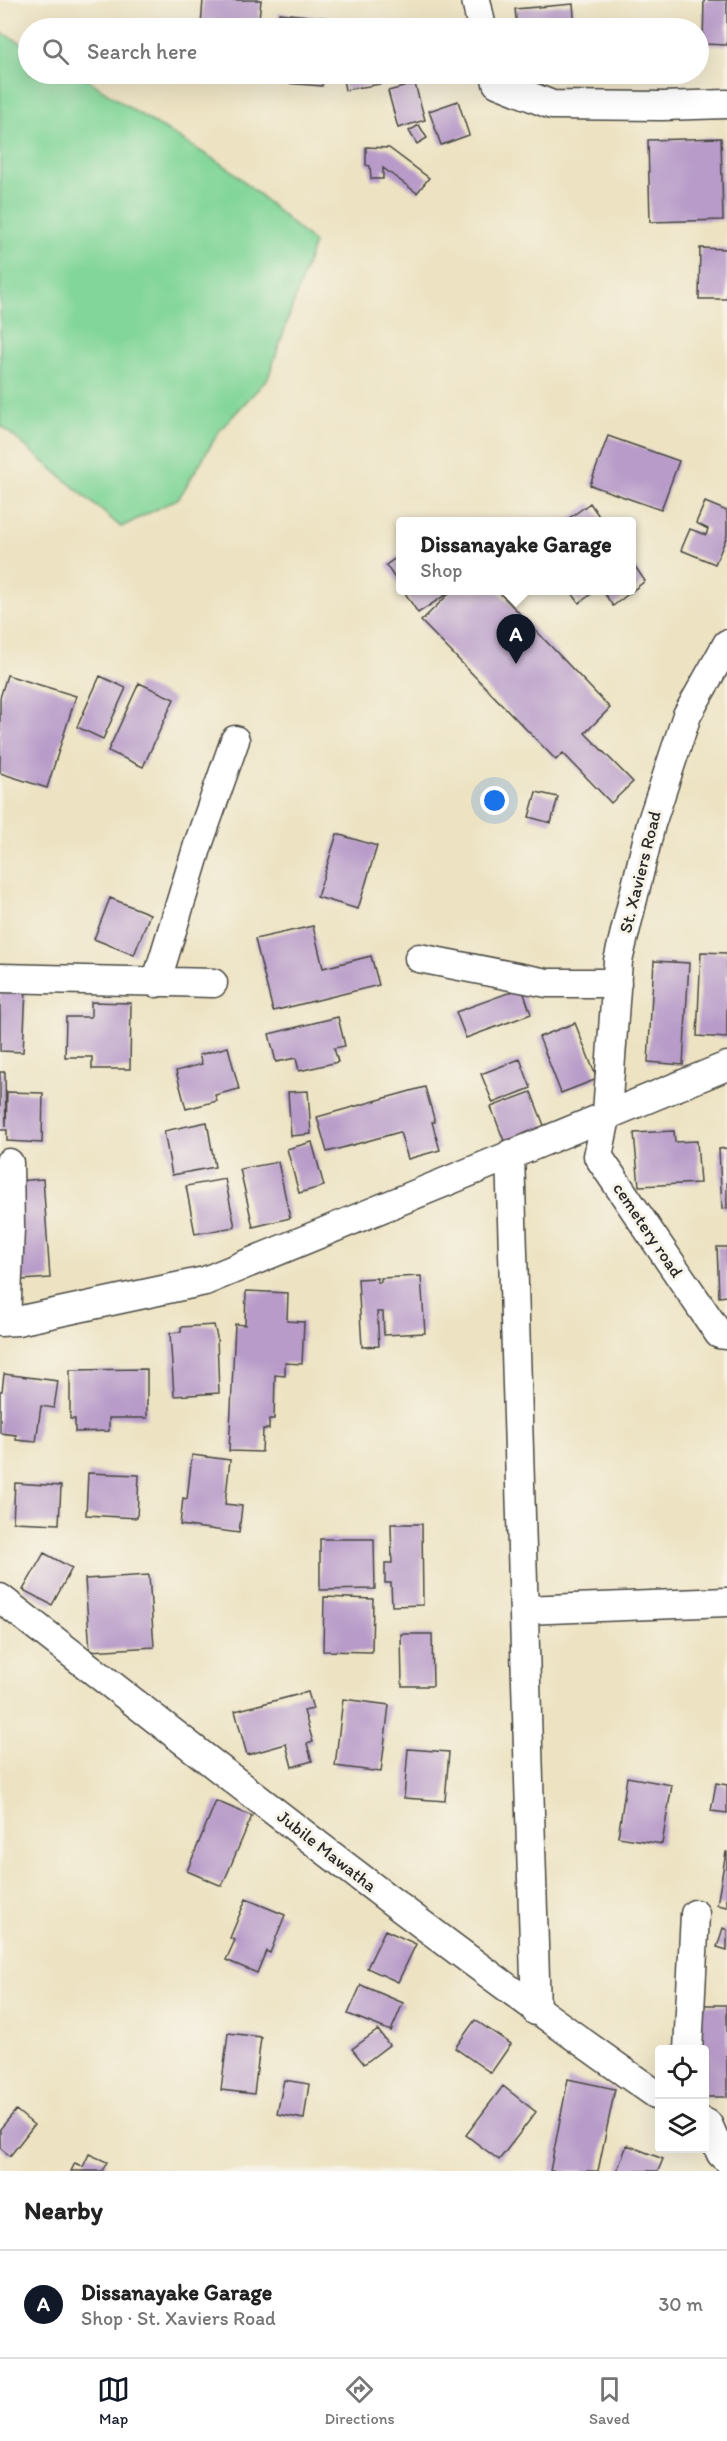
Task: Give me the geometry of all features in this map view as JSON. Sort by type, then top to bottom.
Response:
[{"type":"street","points":[[476,0],[480,18]]},
{"type":"street","points":[[500,84],[552,105],[727,104]]},
{"type":"street","name":"St. Xaviers Road","points":[[607,1113],[618,961],[651,824],[687,715],[727,644]]},
{"type":"street","points":[[156,983],[198,845],[235,740]]},
{"type":"street","points":[[419,958],[547,983],[617,983]]},
{"type":"street","points":[[0,978],[213,983]]},
{"type":"street","points":[[9,1163],[10,1228],[3,1321],[205,1281],[607,1113],[727,1066]]},
{"type":"street","name":"cemetery road","points":[[607,1113],[598,1156],[719,1334],[727,1335]]},
{"type":"street","points":[[510,1154],[536,2011]]},
{"type":"street","name":"Jubile Mawatha","points":[[0,1598],[536,2011],[655,2094]]},
{"type":"street","points":[[524,1610],[727,1602]]},
{"type":"street","points":[[688,2045],[694,1914]]},
{"type":"street","points":[[713,2122],[721,2154],[727,2159]]},
{"type":"green space","points":[[0,32],[18,41],[18,84],[94,84],[230,169],[314,243],[268,378],[220,430],[179,498],[121,527],[0,425]]},
{"type":"building","points":[[203,0],[261,0],[259,18],[202,18]]},
{"type":"building","points":[[704,0],[727,0],[727,45],[709,44],[709,18],[704,18]]},
{"type":"building","points":[[573,4],[574,18],[516,18],[515,9]]},
{"type":"building","points":[[279,13],[329,18],[278,18]]},
{"type":"building","points":[[297,84],[322,84],[322,86]]},
{"type":"building","points":[[344,84],[381,84],[345,90]]},
{"type":"building","points":[[415,84],[425,120],[398,128],[388,91]]},
{"type":"building","points":[[458,101],[469,135],[441,145],[429,111]]},
{"type":"building","points":[[419,125],[427,138],[417,144],[409,131]]},
{"type":"building","points":[[721,138],[723,220],[650,222],[648,140]]},
{"type":"building","points":[[366,147],[389,148],[429,178],[417,193],[383,168],[383,179],[371,179],[370,166],[366,165]]},
{"type":"building","points":[[700,248],[727,249],[727,299],[699,299]]},
{"type":"building","points":[[608,436],[679,461],[661,510],[590,485]]},
{"type":"building","points":[[705,502],[727,511],[727,536],[715,564],[681,550],[690,529],[706,535],[708,529],[696,523]]},
{"type":"building","points":[[590,503],[600,517],[570,517]]},
{"type":"building","points":[[396,558],[396,580],[386,565]]},
{"type":"building","points":[[636,568],[645,581],[636,588]]},
{"type":"building","points":[[406,595],[445,595],[418,613]]},
{"type":"building","points":[[448,595],[502,595],[610,708],[585,733],[633,782],[611,803],[563,753],[556,760],[421,621]]},
{"type":"building","points":[[573,595],[590,595],[579,603]]},
{"type":"building","points":[[605,595],[627,595],[613,606]]},
{"type":"building","points":[[7,675],[76,696],[47,788],[0,773],[0,698]]},
{"type":"building","points":[[100,676],[126,688],[103,739],[77,727]]},
{"type":"building","points":[[139,683],[174,699],[143,767],[108,751]]},
{"type":"building","points":[[536,792],[558,797],[551,823],[529,817]]},
{"type":"building","points":[[337,834],[377,846],[358,909],[317,897]]},
{"type":"building","points":[[110,898],[150,914],[134,955],[94,939]]},
{"type":"building","points":[[313,926],[323,968],[371,956],[379,985],[273,1011],[255,939]]},
{"type":"building","points":[[701,952],[727,953],[727,1038],[697,1036]]},
{"type":"building","points":[[654,961],[689,963],[683,1065],[648,1062]]},
{"type":"building","points":[[0,988],[26,989],[23,1052],[0,1051]]},
{"type":"building","points":[[522,988],[531,1014],[466,1038],[456,1012]]},
{"type":"building","points":[[91,1002],[131,1003],[130,1069],[92,1069],[92,1057],[65,1057],[66,1017],[91,1017]]},
{"type":"building","points":[[338,1017],[345,1046],[334,1048],[338,1062],[299,1071],[296,1058],[276,1062],[269,1034]]},
{"type":"building","points":[[575,1023],[597,1079],[561,1093],[539,1037]]},
{"type":"building","points":[[228,1047],[239,1089],[215,1095],[217,1101],[186,1109],[176,1071],[202,1064],[199,1055]]},
{"type":"building","points":[[520,1059],[531,1088],[493,1103],[481,1074]]},
{"type":"building","points":[[0,1072],[5,1072],[6,1127],[7,1092],[43,1093],[42,1143],[7,1141],[7,1130],[0,1130]]},
{"type":"building","points":[[425,1087],[440,1150],[408,1159],[400,1132],[327,1152],[317,1117]]},
{"type":"building","points":[[308,1091],[311,1134],[291,1136],[288,1092]]},
{"type":"building","points":[[531,1092],[547,1133],[507,1149],[491,1107]]},
{"type":"building","points":[[207,1122],[215,1167],[172,1175],[164,1131]]},
{"type":"building","points":[[674,1131],[675,1142],[697,1141],[700,1183],[639,1186],[634,1133]]},
{"type":"building","points":[[312,1142],[324,1186],[299,1193],[287,1149]]},
{"type":"building","points":[[727,1148],[727,1208],[722,1209],[719,1149]]},
{"type":"building","points":[[278,1162],[290,1218],[253,1227],[240,1169]]},
{"type":"building","points":[[43,1179],[50,1278],[22,1280],[15,1181]]},
{"type":"building","points":[[225,1179],[235,1227],[195,1234],[186,1186]]},
{"type":"building","points":[[717,1247],[727,1247],[727,1296],[719,1297]]},
{"type":"building","points":[[421,1276],[425,1333],[384,1335],[383,1312],[377,1312],[379,1346],[362,1347],[358,1279],[377,1278],[377,1282],[381,1282],[381,1278]]},
{"type":"building","points":[[246,1291],[288,1293],[287,1321],[304,1322],[302,1364],[285,1363],[285,1376],[275,1375],[274,1419],[269,1419],[269,1429],[263,1429],[262,1452],[229,1451],[235,1324],[245,1325]]},
{"type":"building","points":[[214,1325],[217,1337],[219,1393],[174,1396],[170,1333],[181,1332],[181,1327]]},
{"type":"building","points":[[147,1369],[147,1418],[109,1418],[109,1431],[75,1432],[75,1419],[70,1419],[70,1370]]},
{"type":"building","points":[[4,1374],[58,1381],[54,1408],[41,1406],[36,1442],[16,1440],[16,1435],[0,1433],[0,1391],[2,1391]]},
{"type":"building","points":[[192,1455],[230,1460],[225,1504],[242,1506],[239,1533],[180,1525],[183,1498],[187,1499]]},
{"type":"building","points":[[88,1473],[139,1475],[137,1518],[86,1515]]},
{"type":"building","points":[[15,1483],[61,1486],[59,1524],[13,1522]]},
{"type":"building","points":[[391,1524],[422,1524],[423,1605],[392,1606],[391,1583],[385,1583],[385,1563],[392,1563]]},
{"type":"building","points":[[320,1539],[374,1539],[375,1589],[320,1590]]},
{"type":"building","points":[[44,1553],[72,1568],[52,1605],[23,1590]]},
{"type":"building","points":[[149,1575],[154,1647],[90,1651],[85,1579]]},
{"type":"building","points":[[324,1597],[373,1599],[372,1652],[323,1651]]},
{"type":"building","points":[[401,1634],[432,1634],[433,1686],[402,1686]]},
{"type":"building","points":[[308,1692],[313,1709],[304,1711],[313,1742],[307,1744],[312,1761],[292,1767],[286,1744],[247,1755],[235,1711]]},
{"type":"building","points":[[343,1699],[389,1705],[381,1772],[335,1766]]},
{"type":"building","points":[[408,1749],[449,1752],[445,1801],[404,1798]]},
{"type":"building","points":[[627,1777],[672,1785],[662,1844],[618,1837]]},
{"type":"building","points":[[716,1783],[727,1785],[727,1813],[711,1811]]},
{"type":"building","points":[[216,1801],[252,1816],[222,1886],[187,1871]]},
{"type":"building","points":[[727,1852],[727,1907],[717,1905]]},
{"type":"building","points":[[246,1899],[285,1915],[270,1953],[266,1951],[257,1973],[226,1960],[235,1940],[230,1938]]},
{"type":"building","points":[[723,1928],[727,1930],[727,1950],[717,1947]]},
{"type":"building","points":[[385,1930],[416,1944],[398,1982],[367,1968]]},
{"type":"building","points":[[361,1985],[403,2003],[391,2031],[348,2014]]},
{"type":"building","points":[[699,2005],[727,2005],[727,2097],[709,2097],[709,2045],[698,2045]]},
{"type":"building","points":[[475,2020],[511,2044],[491,2073],[455,2048]]},
{"type":"building","points":[[378,2030],[389,2045],[364,2064],[352,2049]]},
{"type":"building","points":[[228,2033],[261,2037],[254,2094],[221,2090]]},
{"type":"building","points":[[568,2079],[615,2089],[598,2171],[550,2171]]},
{"type":"building","points":[[284,2080],[309,2084],[304,2119],[277,2114]]},
{"type":"building","points":[[503,2086],[536,2112],[499,2160],[466,2135]]},
{"type":"building","points":[[16,2110],[34,2125],[10,2156],[0,2148],[0,2129]]},
{"type":"building","points":[[627,2145],[663,2159],[658,2171],[617,2171]]},
{"type":"building","points":[[89,2154],[107,2162],[102,2171],[71,2171],[75,2163],[83,2167]]},
{"type":"place","name":"Dissanayake Garage","points":[[516,664]]}]
